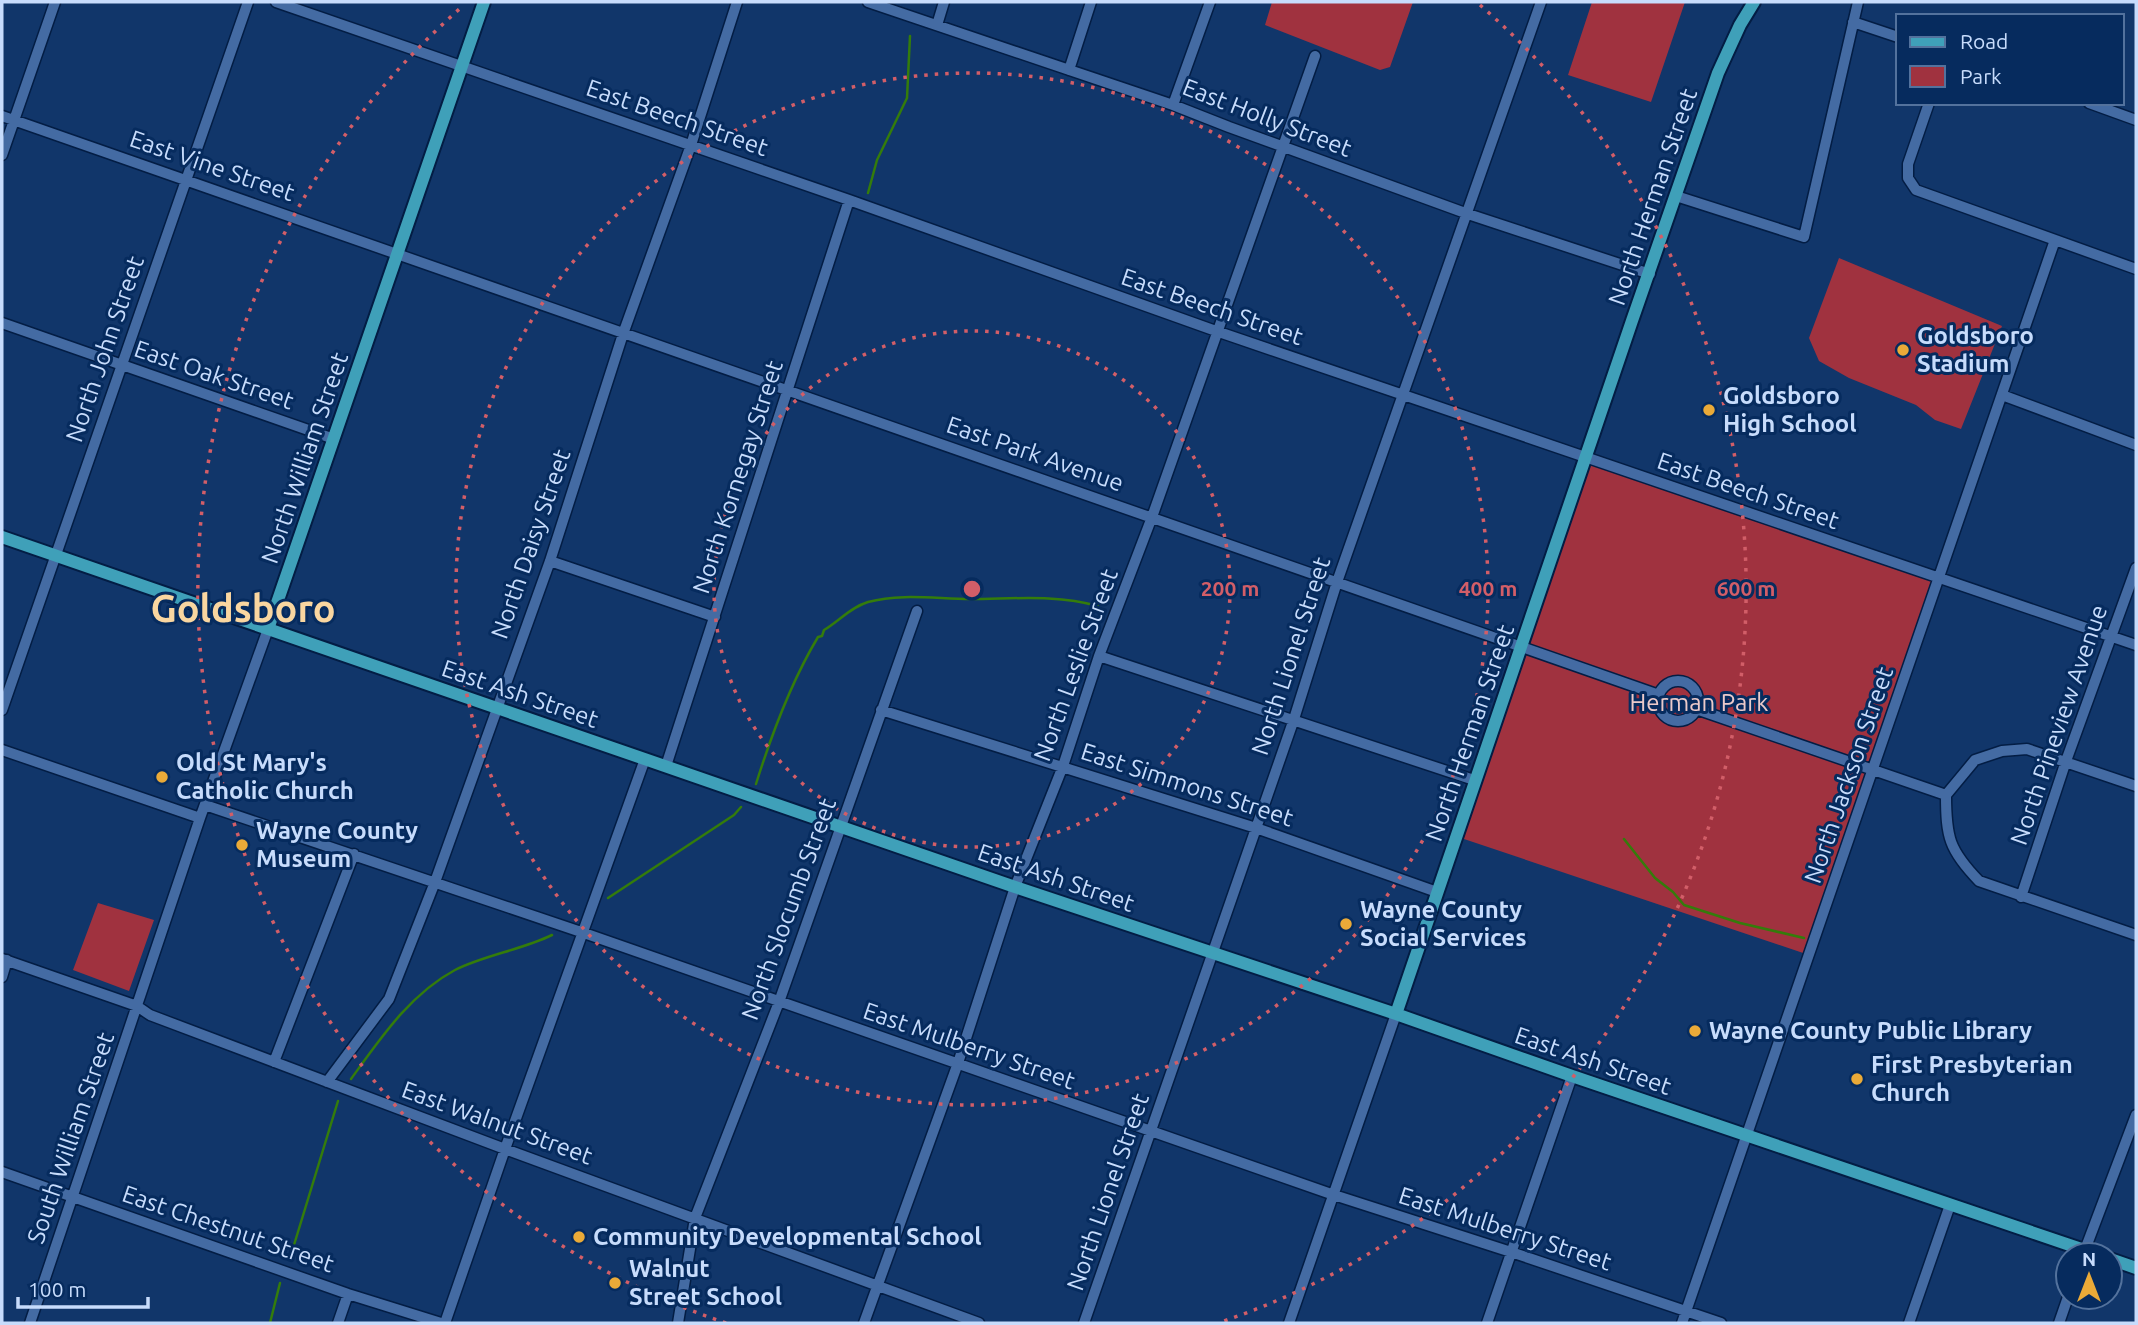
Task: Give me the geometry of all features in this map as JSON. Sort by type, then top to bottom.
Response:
[{"type":"main road","name":"North William Street","points":[[268,629],[484,2]]},
{"type":"main road","name":"North Herman Street","points":[[1396,1014],[1474,779],[1718,73],[1754,2]]},
{"type":"main road","name":"East Ash Street","points":[[2,537],[1015,887],[1396,1014],[2054,1241]]},
{"type":"street","points":[[2,155],[55,2]]},
{"type":"street","name":"North John Street","points":[[2,710],[248,2]]},
{"type":"street","name":"East Beech Street","points":[[276,2],[849,200],[1403,396],[2136,645]]},
{"type":"street","name":"North Daisy Street","points":[[327,1082],[389,999],[435,882],[550,561],[623,334],[691,145],[737,2]]},
{"type":"street","name":"East Holly Street","points":[[869,2],[1173,105],[1468,214],[1650,274]]},
{"type":"street","points":[[937,25],[944,2]]},
{"type":"street","points":[[1069,70],[1091,2]]},
{"type":"street","points":[[1173,105],[1210,2]]},
{"type":"street","name":"North Lionel Street","points":[[1084,1323],[1294,719],[1337,582],[1541,2]]},
{"type":"street","points":[[1676,196],[1804,237],[1858,2]]},
{"type":"street","points":[[1853,22],[1896,36]]},
{"type":"street","name":"North Leslie Street","points":[[864,1323],[958,1063],[1015,887],[1152,517],[1315,56]]},
{"type":"street","points":[[1928,105],[1908,164],[1908,178],[1916,190],[2136,269]]},
{"type":"street","points":[[2095,105],[2136,120]]},
{"type":"street","name":"East Vine Street","points":[[2,116],[397,253]]},
{"type":"street","name":"North Kornegay Street","points":[[666,766],[849,200]]},
{"type":"street","name":"North Jackson Street","points":[[1682,1323],[2055,240]]},
{"type":"street","name":"East Park Avenue","points":[[397,253],[1659,695]]},
{"type":"street","name":"East Oak Street","points":[[2,323],[334,439]]},
{"type":"street","points":[[2002,395],[2136,444]]},
{"type":"street","points":[[550,561],[715,617]]},
{"type":"street","name":"North Pineview Avenue","points":[[2021,897],[2066,761],[2136,568]]},
{"type":"street","name":"North Slocumb Street","points":[[678,1323],[695,1219],[779,1002],[917,611]]},
{"type":"street","name":"North William Street","points":[[137,1006],[200,818],[268,629]]},
{"type":"street","points":[[1099,656],[1474,779]]},
{"type":"street","points":[[1670,683],[1686,683],[1697,695],[1696,709],[1687,719],[1671,720],[1660,708],[1659,695],[1670,683]]},
{"type":"street","points":[[1696,709],[1946,794]]},
{"type":"street","name":"East Simmons Street","points":[[881,710],[1256,828],[1437,892]]},
{"type":"street","points":[[2136,786],[2028,749],[2002,751],[1975,760],[1946,794],[1946,822],[1951,846],[1979,881],[2136,935]]},
{"type":"street","points":[[2,750],[200,818]]},
{"type":"street","points":[[443,1323],[645,759]]},
{"type":"street","name":"East Mulberry Street","points":[[205,805],[584,933],[1334,1195],[1721,1323]]},
{"type":"street","points":[[274,1062],[354,854]]},
{"type":"street","points":[[2,977],[4,959]]},
{"type":"street","name":"East Walnut Street","points":[[4,959],[137,1006],[150,1015],[505,1149],[979,1323]]},
{"type":"street","name":"South William Street","points":[[30,1323],[137,1006]]},
{"type":"street","name":"North Herman Street","points":[[1289,1323],[1396,1014]]},
{"type":"street","points":[[1487,1323],[1572,1076]]},
{"type":"street","points":[[2088,1241],[2136,1115]]},
{"type":"street","name":"East Chestnut Street","points":[[2,1172],[348,1294],[443,1323]]},
{"type":"street","points":[[1909,1323],[1950,1205]]},
{"type":"street","points":[[338,1323],[348,1294]]},
{"type":"green space","points":[[1272,2],[1413,2],[1390,67],[1380,70],[1265,25]]},
{"type":"green space","points":[[1592,2],[1685,2],[1651,102],[1568,75]]},
{"type":"green space","name":"Goldsboro Stadium","points":[[1839,258],[2002,326],[1961,429],[1935,420],[1916,405],[1849,378],[1819,361],[1809,338]]},
{"type":"green space","name":"Herman Park","points":[[1585,457],[1939,578],[1809,955],[1461,838]]},
{"type":"green space","points":[[98,903],[154,920],[129,991],[73,970]]},
{"type":"waterway","points":[[868,193],[877,160],[907,98],[910,36]]},
{"type":"waterway","points":[[756,784],[783,708],[808,654],[824,630],[856,607],[881,599],[906,597],[1050,599],[1098,606]]},
{"type":"waterway","points":[[608,898],[734,815],[741,807]]},
{"type":"waterway","points":[[1624,839],[1655,878],[1684,905],[1740,923],[1804,938]]},
{"type":"waterway","points":[[351,1079],[397,1018],[439,980],[467,965],[552,935]]},
{"type":"waterway","points":[[290,1258],[338,1101]]},
{"type":"waterway","points":[[270,1323],[280,1283]]},
{"type":"place","name":"Goldsboro Stadium","points":[[1903,350]]},
{"type":"place","name":"Goldsboro High School","points":[[1709,410]]},
{"type":"place","name":"Old St Mary's Catholic Church","points":[[162,777]]},
{"type":"place","name":"Wayne County Museum","points":[[242,845]]},
{"type":"place","name":"Wayne County Social Services","points":[[1346,924]]},
{"type":"place","name":"Wayne County Public Library","points":[[1695,1031]]},
{"type":"place","name":"First Presbyterian Church","points":[[1857,1079]]},
{"type":"place","name":"Community Developmental School","points":[[579,1237]]},
{"type":"place","name":"Walnut Street School","points":[[615,1283]]},
{"type":"district","name":"Goldsboro","points":[[243,609]]}]
